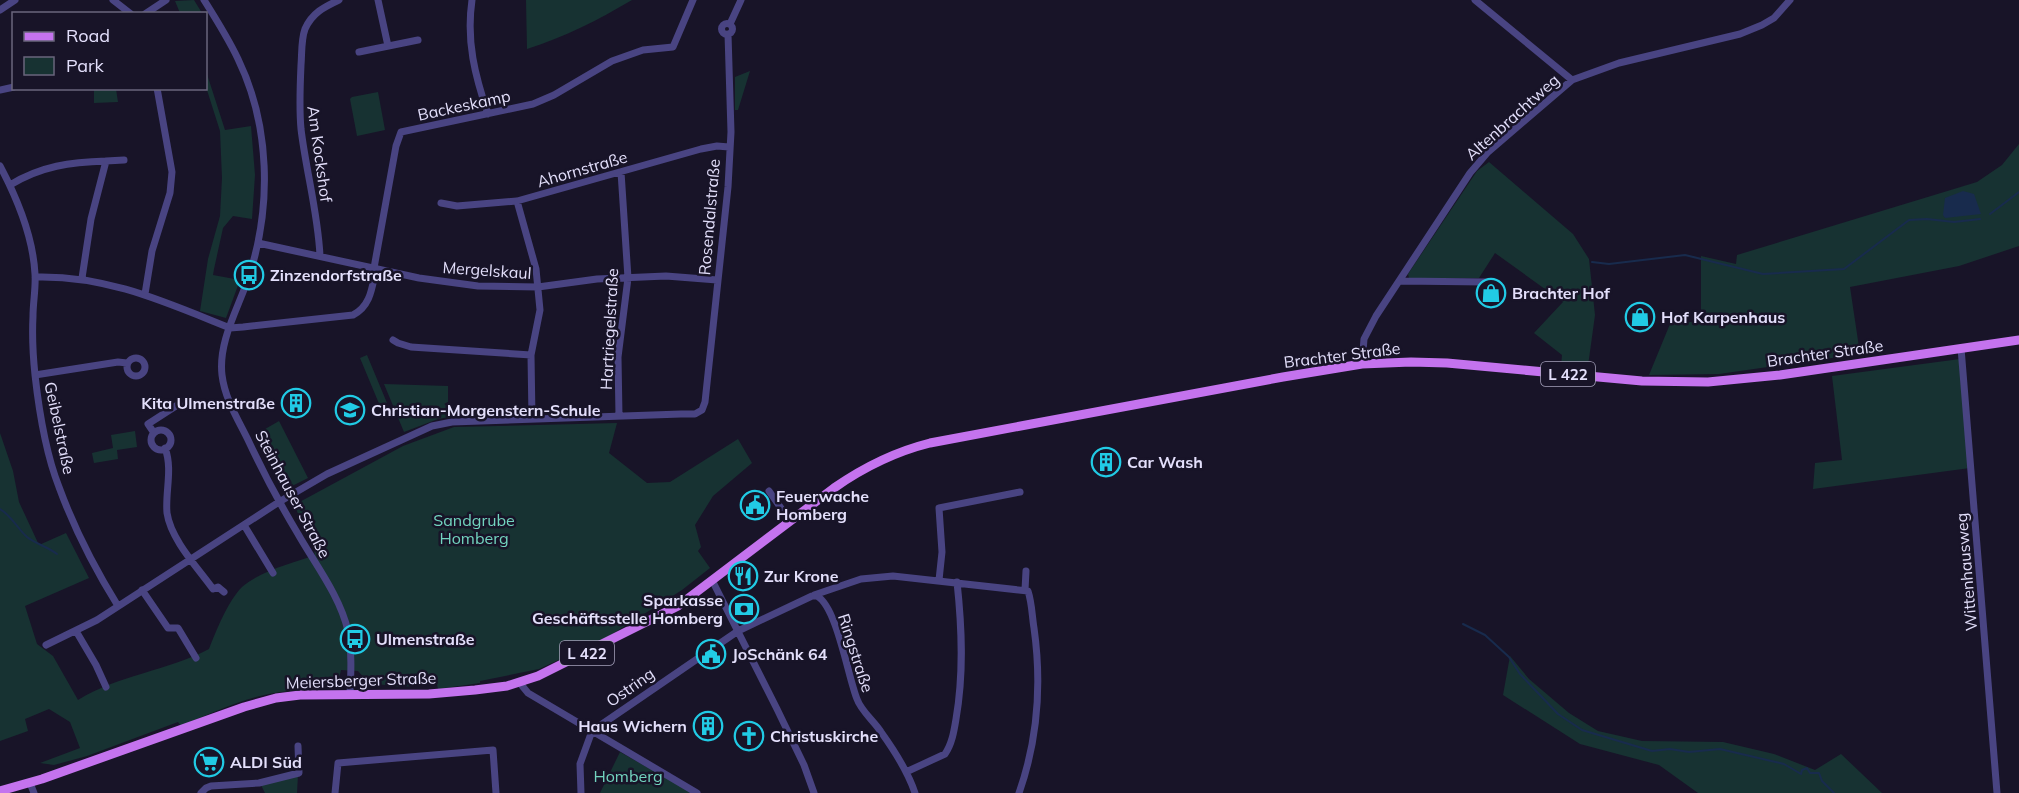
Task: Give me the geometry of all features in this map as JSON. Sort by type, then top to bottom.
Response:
[{"type":"main road","name":"Brachter Straße","points":[[712,580],[859,471],[916,446],[1283,376],[1362,364],[1438,362],[1642,381],[1708,382],[1792,374],[2019,340]]},
{"type":"main road","name":"Meiersberger Straße","points":[[0,791],[30,783],[264,701],[300,695],[437,693],[499,687],[519,682],[557,668],[661,615],[678,606],[712,580]]},
{"type":"street","points":[[0,10],[15,0]]},
{"type":"street","points":[[113,0],[128,12]]},
{"type":"street","points":[[148,12],[166,0]]},
{"type":"street","name":"Steinhauser Straße","points":[[204,0],[238,58],[250,88],[258,121],[264,165],[263,215],[258,243],[230,327],[221,363],[224,386],[230,403],[279,502],[344,616],[350,648],[350,694]]},
{"type":"street","name":"Am Kockshof","points":[[320,256],[311,184],[301,130],[299,87],[302,41],[305,30],[316,13],[339,0]]},
{"type":"street","points":[[378,0],[388,46]]},
{"type":"street","points":[[472,0],[471,55],[488,114]]},
{"type":"street","name":"Backeskamp","points":[[375,268],[396,146],[401,132],[533,104],[554,95],[612,61],[658,47],[674,47],[693,0]]},
{"type":"street","name":"Rosendalstraße","points":[[619,416],[695,414],[702,410],[705,402],[728,187],[731,132],[728,34],[723,33],[721,27],[724,24],[730,24],[741,0]]},
{"type":"street","points":[[1475,0],[1572,80]]},
{"type":"street","name":"Altenbrachtweg","points":[[1362,364],[1366,334],[1376,316],[1478,163],[1572,80],[1619,63],[1740,34],[1762,26],[1774,18],[1790,0]]},
{"type":"street","points":[[359,52],[418,40]]},
{"type":"street","points":[[145,294],[152,251],[170,193],[172,172],[157,90]]},
{"type":"street","name":"Ahornstraße","points":[[441,204],[457,206],[517,201],[717,146],[729,147]]},
{"type":"street","points":[[10,185],[24,176],[53,165],[124,160]]},
{"type":"street","points":[[82,278],[91,219],[106,161]]},
{"type":"street","name":"Geibelstraße","points":[[0,166],[10,185],[30,240],[35,277],[33,316],[35,375],[45,437],[58,486],[98,573],[118,606]]},
{"type":"street","name":"Hartriegelstraße","points":[[619,416],[618,357],[628,278],[621,172]]},
{"type":"street","points":[[517,201],[536,269],[540,310],[531,356],[532,419]]},
{"type":"street","name":"Mergelskaul","points":[[258,243],[419,278],[478,286],[538,287],[590,280],[692,276],[717,280]]},
{"type":"street","points":[[35,277],[82,278],[114,285],[145,294],[230,327],[346,318],[363,308],[369,301],[375,268]]},
{"type":"street","points":[[1400,281],[1486,282]]},
{"type":"street","points":[[393,340],[398,344],[411,347],[531,356]]},
{"type":"street","name":"Wittenhausweg","points":[[1961,348],[1997,793]]},
{"type":"street","points":[[35,375],[118,362],[127,363]]},
{"type":"street","points":[[154,433],[148,424],[179,404]]},
{"type":"street","points":[[46,645],[76,631],[118,606],[279,502],[356,460],[432,426],[452,422],[619,416]]},
{"type":"street","points":[[162,430],[168,432],[171,442],[165,448],[159,449],[153,446],[151,440],[154,433],[162,430]]},
{"type":"street","points":[[165,448],[169,458],[167,506],[176,538],[213,589],[218,586],[224,592]]},
{"type":"street","points":[[769,492],[790,521]]},
{"type":"street","points":[[939,580],[942,552],[939,508],[1020,492]]},
{"type":"street","points":[[244,525],[273,573]]},
{"type":"street","points":[[1019,793],[1032,747],[1038,695],[1036,647],[1026,571]]},
{"type":"street","points":[[738,631],[826,590],[861,579],[893,576],[1027,591]]},
{"type":"street","points":[[712,580],[804,765],[814,793]]},
{"type":"street","points":[[906,772],[945,754],[954,734],[962,654],[957,582]]},
{"type":"street","points":[[142,590],[168,628],[178,628],[195,658]]},
{"type":"street","name":"Ringstraße","points":[[812,596],[820,598],[824,603],[837,631],[859,704],[881,732],[906,772],[915,793]]},
{"type":"street","points":[[76,631],[106,687]]},
{"type":"street","name":"Ostring","points":[[592,731],[738,631]]},
{"type":"street","points":[[519,682],[528,693],[697,793]]},
{"type":"street","points":[[581,793],[580,764],[592,731]]},
{"type":"street","points":[[201,793],[211,786],[259,783],[299,773],[298,746]]},
{"type":"street","points":[[335,793],[338,763],[493,750],[496,793]]},
{"type":"street","points":[[30,783],[34,793]]},
{"type":"green space","points":[[194,0],[201,12],[180,12],[175,1]]},
{"type":"green space","points":[[526,0],[632,0],[581,28],[527,49]]},
{"type":"green space","points":[[750,71],[738,110],[735,110],[735,77]]},
{"type":"green space","points":[[207,74],[225,130],[251,126],[255,175],[252,219],[233,216],[223,228],[214,269],[213,275],[240,280],[226,318],[200,311],[208,259],[220,216],[222,178],[220,131],[207,90]]},
{"type":"green space","points":[[94,90],[116,90],[118,102],[94,103]]},
{"type":"green space","points":[[378,92],[385,130],[357,136],[350,99]]},
{"type":"green space","points":[[2019,144],[2019,246],[1959,266],[1850,287],[1860,354],[1719,374],[1649,375],[1670,324],[1701,321],[1701,256],[1736,264],[1737,255],[1977,182],[2002,165]]},
{"type":"green space","points":[[1489,162],[1573,234],[1589,259],[1595,315],[1588,366],[1561,367],[1562,355],[1534,333],[1563,302],[1495,253],[1479,278],[1409,278],[1408,274],[1477,171]]},
{"type":"green space","points":[[367,355],[387,403],[380,406],[360,358]]},
{"type":"green space","points":[[1960,359],[1970,468],[1813,489],[1815,463],[1842,460],[1832,376]]},
{"type":"green space","points":[[384,384],[448,386],[448,402],[444,404],[449,407],[449,417],[404,432]]},
{"type":"green space","points":[[279,421],[308,478],[290,487],[260,432]]},
{"type":"green space","name":"Sandgrube Homberg","points":[[617,423],[609,453],[647,483],[670,482],[738,439],[752,463],[713,496],[695,525],[701,547],[698,551],[710,568],[682,590],[606,638],[539,669],[480,681],[480,683],[438,689],[437,684],[401,687],[369,683],[358,671],[341,670],[336,683],[330,688],[286,691],[260,696],[181,726],[178,722],[87,756],[54,765],[40,763],[80,748],[70,722],[49,709],[25,719],[28,731],[0,741],[0,433],[13,471],[19,502],[39,545],[66,533],[89,578],[25,606],[37,644],[53,656],[78,700],[109,685],[176,663],[209,649],[227,608],[242,587],[267,572],[315,555],[313,545],[294,505],[403,446],[454,427]]},
{"type":"green space","points":[[135,431],[137,447],[117,450],[118,459],[94,463],[92,453],[113,448],[111,435]]},
{"type":"green space","points":[[1510,656],[1529,679],[1569,713],[1598,731],[1642,741],[1723,742],[1774,754],[1815,770],[1841,754],[1882,793],[1698,793],[1659,765],[1580,744],[1503,695]]},
{"type":"green space","name":"Homberg","points":[[620,752],[693,793],[600,793]]},
{"type":"green space","points":[[298,775],[297,793],[265,793],[261,785]]},
{"type":"water","points":[[1963,191],[1974,194],[1981,214],[1945,218],[1943,215],[1945,198]]},
{"type":"waterway","points":[[1990,214],[2019,192]]},
{"type":"waterway","points":[[1592,262],[1609,264],[1685,255],[1763,274],[1844,269],[1909,220],[1954,222],[1980,219]]},
{"type":"waterway","points":[[0,509],[27,537],[57,554]]},
{"type":"waterway","points":[[1463,624],[1485,635],[1509,657],[1520,674],[1558,714],[1582,730],[1652,751],[1670,749],[1689,752],[1720,749],[1784,764],[1801,774],[1802,770],[1807,768],[1810,773],[1819,773],[1822,781],[1834,793]]},
{"type":"place","name":"Zinzendorfstraße","points":[[249,275]]},
{"type":"place","name":"Brachter Hof","points":[[1491,293]]},
{"type":"place","name":"Hof Karpenhaus","points":[[1640,317]]},
{"type":"place","name":"Kita Ulmenstraße","points":[[296,403]]},
{"type":"place","name":"Christian-Morgenstern-Schule","points":[[350,410]]},
{"type":"place","name":"Car Wash","points":[[1106,462]]},
{"type":"place","name":"Feuerwache Homberg","points":[[755,505]]},
{"type":"place","name":"Zur Krone","points":[[743,576]]},
{"type":"place","name":"Sparkasse Geschäftsstelle Homberg","points":[[744,609]]},
{"type":"place","name":"Ulmenstraße","points":[[355,639]]},
{"type":"place","name":"JoSchänk 64","points":[[711,654]]},
{"type":"place","name":"Haus Wichern","points":[[708,726]]},
{"type":"place","name":"Christuskirche","points":[[749,736]]},
{"type":"place","name":"ALDI Süd","points":[[209,762]]}]
